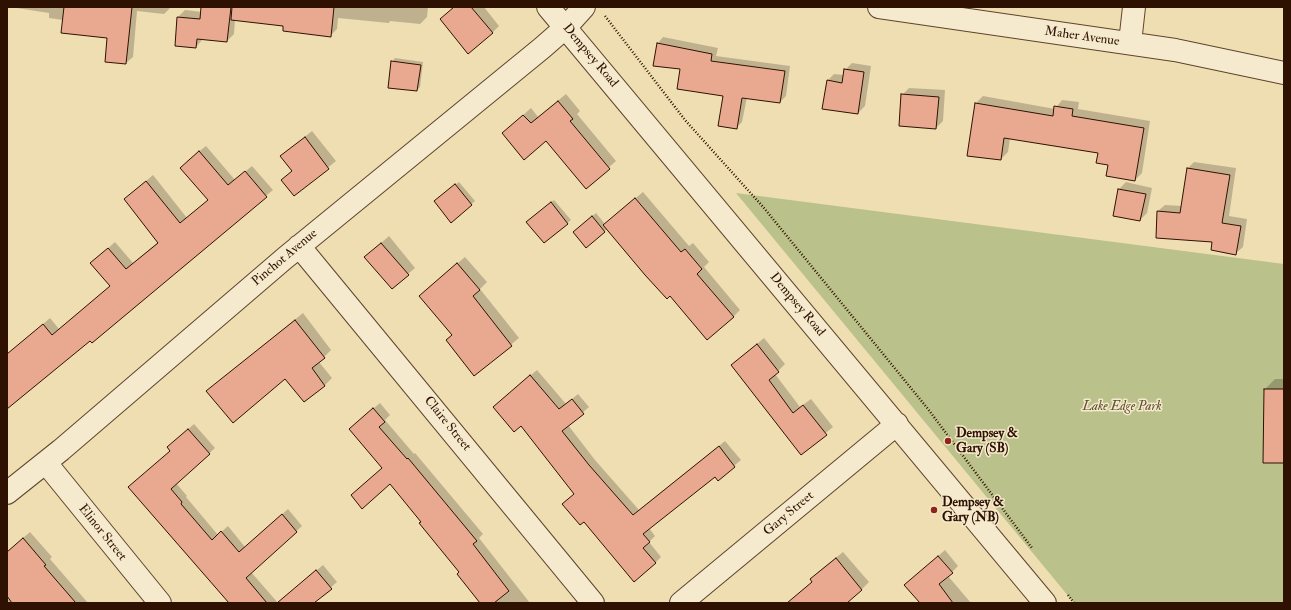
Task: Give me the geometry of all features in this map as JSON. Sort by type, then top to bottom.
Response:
[{"type":"street","name":"Dempsey Road","points":[[548,7],[1045,603]]},
{"type":"street","points":[[566,27],[584,7]]},
{"type":"street","name":"Maher Avenue","points":[[879,7],[1175,50],[1284,73]]},
{"type":"street","points":[[1130,43],[1134,7]]},
{"type":"street","name":"Pinchot Avenue","points":[[7,493],[46,463],[300,246],[566,27]]},
{"type":"street","name":"Claire Street","points":[[300,246],[593,603]]},
{"type":"street","name":"Gary Street","points":[[681,603],[897,424]]},
{"type":"street","name":"Elinor Street","points":[[46,463],[160,603]]},
{"type":"path","points":[[613,27],[686,120],[764,208],[928,409],[1037,554]]},
{"type":"path","points":[[1065,591],[1074,603]]},
{"type":"green space","name":"Lake Edge Park","points":[[736,193],[1284,264],[1284,603],[1074,603]]},
{"type":"building","points":[[64,7],[132,7],[126,64],[105,62],[107,38],[61,33]]},
{"type":"building","points":[[201,7],[231,7],[227,42],[197,39],[196,48],[175,46],[177,17],[200,19]]},
{"type":"building","points":[[232,7],[334,7],[331,37],[283,31],[283,26],[231,20]]},
{"type":"building","points":[[454,7],[471,7],[493,33],[468,54],[440,19]]},
{"type":"building","points":[[657,43],[712,54],[711,61],[785,71],[780,103],[742,98],[737,129],[718,126],[723,96],[677,89],[680,69],[653,66]]},
{"type":"building","points":[[391,61],[421,65],[417,91],[388,88]]},
{"type":"building","points":[[844,69],[864,72],[858,114],[822,109],[827,80],[842,83]]},
{"type":"building","points":[[901,94],[939,97],[936,129],[899,126]]},
{"type":"building","points":[[558,101],[573,119],[570,121],[610,169],[586,189],[546,141],[524,160],[502,133],[523,115],[531,123]]},
{"type":"building","points":[[975,103],[1053,116],[1054,106],[1073,109],[1072,116],[1144,128],[1135,181],[1106,176],[1108,165],[1096,163],[1098,153],[1004,138],[1001,160],[967,156]]},
{"type":"building","points":[[305,137],[329,169],[294,196],[281,180],[292,171],[280,156]]},
{"type":"building","points":[[199,151],[228,185],[245,171],[267,197],[92,343],[90,341],[7,409],[7,354],[43,324],[52,335],[110,286],[90,263],[108,248],[126,269],[158,243],[124,199],[146,181],[180,223],[208,200],[180,168]]},
{"type":"building","points":[[1187,168],[1230,175],[1222,223],[1241,226],[1236,255],[1211,250],[1212,242],[1156,238],[1157,211],[1180,213]]},
{"type":"building","points":[[455,184],[472,205],[451,223],[434,201]]},
{"type":"building","points":[[1118,189],[1146,194],[1140,221],[1113,216]]},
{"type":"building","points":[[635,198],[681,252],[685,249],[702,269],[697,274],[734,317],[707,340],[670,296],[667,299],[645,275],[603,225]]},
{"type":"building","points":[[551,202],[568,224],[544,243],[526,222]]},
{"type":"building","points":[[592,216],[605,232],[586,248],[573,232]]},
{"type":"building","points":[[381,243],[409,275],[392,289],[364,257]]},
{"type":"building","points":[[457,263],[480,290],[473,296],[512,346],[474,376],[446,340],[452,335],[419,296]]},
{"type":"building","points":[[295,320],[325,358],[312,368],[325,386],[304,402],[285,379],[233,423],[206,391]]},
{"type":"building","points":[[757,344],[779,372],[769,380],[793,413],[803,405],[827,435],[801,455],[731,365]]},
{"type":"building","points":[[530,375],[559,409],[572,399],[584,414],[562,431],[589,465],[633,515],[719,446],[735,467],[718,481],[715,477],[643,534],[650,542],[643,548],[656,563],[634,582],[584,522],[580,525],[562,504],[574,494],[521,426],[514,432],[493,407]]},
{"type":"building","points":[[1264,389],[1284,389],[1284,463],[1263,463]]},
{"type":"building","points":[[373,408],[385,422],[379,427],[407,459],[408,458],[477,541],[473,544],[509,591],[494,603],[480,603],[457,574],[459,572],[419,523],[421,522],[390,484],[362,509],[351,495],[382,468],[349,429]]},
{"type":"building","points":[[188,429],[210,454],[171,489],[182,502],[181,504],[212,540],[221,531],[239,552],[282,514],[297,532],[246,578],[267,603],[229,603],[128,487],[170,451],[167,447]]},
{"type":"building","points":[[23,538],[46,565],[44,566],[76,603],[12,603],[7,596],[7,552]]},
{"type":"building","points":[[938,556],[953,573],[939,584],[953,603],[920,603],[904,585]]},
{"type":"building","points":[[836,558],[862,590],[847,603],[787,603],[812,582],[810,579]]},
{"type":"building","points":[[316,570],[332,589],[314,603],[277,603]]},
{"type":"place","name":"Dempsey & Gary (SB)","points":[[948,441]]},
{"type":"place","name":"Dempsey & Gary (NB)","points":[[934,510]]}]
